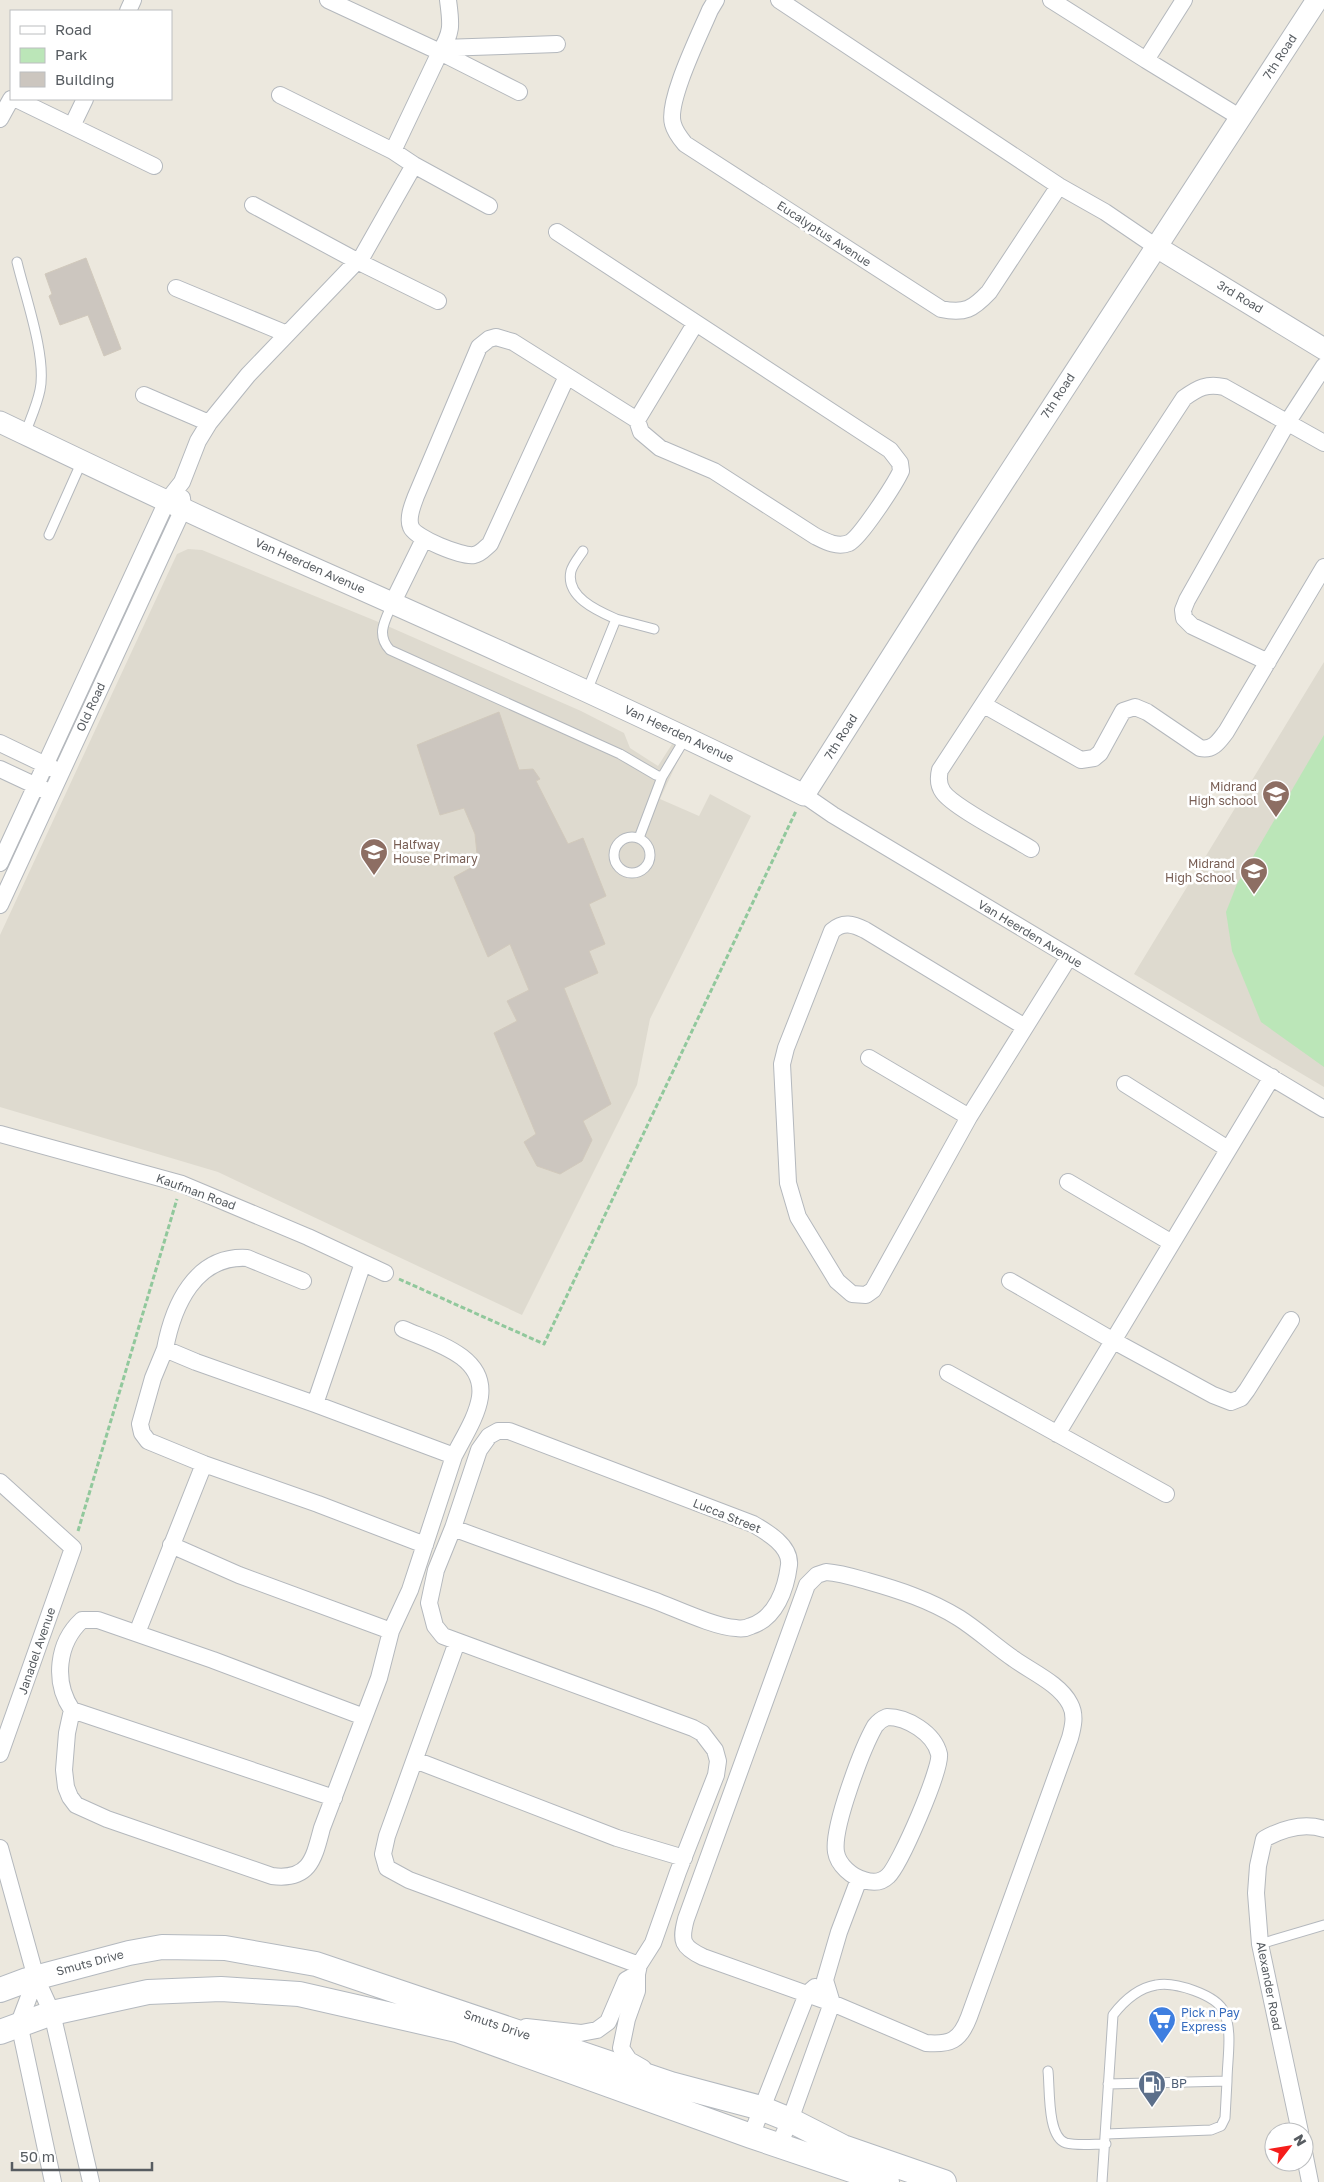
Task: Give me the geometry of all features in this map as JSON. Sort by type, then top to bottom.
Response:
[{"type":"main road","name":"Smuts Drive","points":[[6,1988],[129,1953],[162,1947],[225,1948],[316,1964],[671,2084],[761,2108],[790,2120],[843,2147],[944,2182]]},
{"type":"main road","name":"Smuts Drive","points":[[10,2027],[52,2013],[148,1992],[221,1989],[298,1994],[456,2030],[751,2136],[887,2182]]},
{"type":"street","points":[[328,0],[441,50],[519,92]]},
{"type":"street","points":[[393,151],[441,50],[448,40],[451,28],[448,0]]},
{"type":"street","name":"Eucalyptus Avenue","points":[[716,0],[710,10],[675,95],[672,122],[677,134],[685,144],[941,309],[954,312],[966,310],[978,304],[989,292],[1059,186]]},
{"type":"street","points":[[778,0],[1059,186],[1105,212],[1155,246]]},
{"type":"street","points":[[1051,0],[1241,118]]},
{"type":"street","points":[[1146,60],[1184,0]]},
{"type":"street","name":"7th Road","points":[[804,795],[1155,246],[1317,0]]},
{"type":"street","points":[[441,50],[557,44]]},
{"type":"street","points":[[280,95],[393,151],[414,165],[489,206]]},
{"type":"street","points":[[0,119],[10,100]]},
{"type":"street","points":[[18,100],[154,166]]},
{"type":"street","points":[[72,126],[85,100]]},
{"type":"street","points":[[175,505],[198,441],[209,424],[248,375],[367,249],[414,165]]},
{"type":"street","points":[[252,205],[357,261],[438,301]]},
{"type":"street","points":[[557,232],[890,450],[900,463],[901,471],[856,538],[843,544],[829,543],[714,471],[660,448],[641,432],[636,420],[567,376],[513,342],[496,338],[489,339],[479,347],[412,510],[411,527],[424,539],[468,555],[481,552],[490,544],[567,376]]},
{"type":"street","name":"3rd Road","points":[[1155,246],[1324,349]]},
{"type":"street","points":[[176,288],[287,334]]},
{"type":"street","points":[[636,420],[695,324]]},
{"type":"street","points":[[1268,662],[1192,626],[1186,622],[1182,614],[1187,600],[1287,423],[1324,366]]},
{"type":"street","points":[[1030,849],[950,800],[939,785],[938,777],[940,770],[1184,398],[1203,386],[1224,387],[1324,443]]},
{"type":"street","points":[[144,395],[209,424]]},
{"type":"street","name":"Van Heerden Avenue","points":[[0,422],[175,505],[686,736],[804,795],[833,815],[1324,1109]]},
{"type":"street","name":"Old Road","points":[[0,905],[43,789],[45,765],[175,505]]},
{"type":"street","name":"Old Road","points":[[0,863],[43,789],[60,772],[175,505]]},
{"type":"street","points":[[393,602],[424,539]]},
{"type":"street","points":[[984,705],[1081,760],[1094,758],[1100,753],[1123,711],[1135,707],[1147,712],[1195,745],[1205,749],[1214,746],[1226,732],[1324,567]]},
{"type":"street","points":[[0,743],[60,772]]},
{"type":"street","points":[[0,768],[43,789]]},
{"type":"street","points":[[1025,1027],[865,930],[847,923],[837,926],[832,931],[786,1048],[782,1075],[788,1183],[792,1202],[810,1241],[837,1281],[848,1291],[863,1295],[870,1294],[873,1290],[969,1117],[1069,957]]},
{"type":"street","points":[[870,1058],[969,1117]]},
{"type":"street","points":[[1057,1434],[1272,1077]]},
{"type":"street","points":[[1124,1084],[1228,1148]]},
{"type":"street","name":"Kaufman Road","points":[[0,1134],[182,1184],[385,1272]]},
{"type":"street","points":[[1068,1182],[1172,1243]]},
{"type":"street","points":[[303,1281],[247,1258],[237,1257],[211,1266],[199,1274],[185,1291],[175,1312],[165,1349],[153,1378],[140,1428],[148,1441],[204,1464],[318,1504],[425,1545]]},
{"type":"street","points":[[316,1404],[363,1263]]},
{"type":"street","points":[[1010,1281],[1112,1340],[1213,1395],[1232,1402],[1241,1398],[1247,1390],[1292,1320]]},
{"type":"street","points":[[72,1710],[67,1734],[64,1770],[66,1787],[76,1805],[107,1819],[244,1868],[281,1877],[290,1876],[307,1868],[316,1853],[322,1828],[379,1678],[392,1632],[410,1590],[454,1456],[478,1407],[480,1397],[479,1378],[464,1357],[403,1329]]},
{"type":"street","points":[[165,1349],[454,1456]]},
{"type":"street","points":[[948,1373],[1166,1494]]},
{"type":"street","name":"Lucca Street","points":[[453,1528],[688,1613],[735,1628],[752,1626],[772,1612],[784,1589],[789,1562],[786,1552],[776,1540],[753,1524],[509,1431],[498,1431],[489,1436],[482,1444],[453,1528],[436,1570],[429,1603],[435,1626],[440,1633],[457,1642],[702,1733],[715,1750],[718,1768],[654,1943],[638,1969],[626,1980],[608,2022],[603,2027]]},
{"type":"street","points":[[137,1633],[204,1464]]},
{"type":"street","points":[[0,1482],[73,1548]]},
{"type":"street","points":[[171,1545],[239,1575],[392,1632]]},
{"type":"street","name":"Janadel Avenue","points":[[0,1754],[73,1548]]},
{"type":"street","points":[[826,1572],[841,1574],[906,1592],[928,1601],[959,1618],[1056,1688],[1067,1699],[1073,1715],[1070,1738],[969,2017],[960,2035],[952,2041],[942,2044],[926,2043],[807,1994],[703,1958],[688,1948],[684,1942],[682,1932],[807,1584],[817,1575],[826,1572]]},
{"type":"street","points":[[334,1798],[72,1710],[64,1698],[60,1678],[63,1652],[69,1635],[82,1620],[98,1620],[364,1717]]},
{"type":"street","points":[[457,1642],[397,1805],[383,1854],[387,1868],[417,1883],[638,1969],[637,1991],[621,2048],[629,2060],[671,2084]]},
{"type":"street","points":[[887,1717],[906,1720],[928,1736],[937,1747],[940,1759],[928,1793],[897,1864],[888,1876],[878,1882],[873,1883],[859,1879],[841,1865],[836,1854],[835,1840],[842,1810],[876,1724],[887,1717]]},
{"type":"street","points":[[414,1760],[617,1838],[684,1858]]},
{"type":"street","name":"Alexander Road","points":[[1298,2122],[1260,1944],[1256,1893],[1258,1866],[1264,1840],[1274,1833],[1301,1825],[1324,1829]]},
{"type":"street","points":[[0,1848],[36,1978],[52,2013],[91,2182]]},
{"type":"street","points":[[779,2145],[790,2120],[832,2003],[825,1980],[839,1932],[859,1879]]},
{"type":"street","points":[[36,1978],[10,2027],[53,2182]]},
{"type":"street","points":[[751,2136],[807,1994],[825,1980]]},
{"type":"street","points":[[480,2019],[581,2033],[603,2027],[623,2036]]},
{"type":"lane","points":[[17,262],[36,339],[42,375],[40,390],[25,434]]},
{"type":"lane","points":[[49,536],[82,461]]},
{"type":"lane","points":[[583,551],[572,569],[572,586],[585,602],[616,619],[654,629]]},
{"type":"lane","points":[[393,602],[386,617],[382,635],[382,639],[390,650],[620,754],[662,777]]},
{"type":"lane","points":[[587,691],[616,619]]},
{"type":"lane","points":[[639,838],[662,777],[686,736]]},
{"type":"lane","points":[[625,838],[639,838],[649,848],[649,862],[639,872],[625,872],[615,862],[615,848],[625,838]]},
{"type":"lane","points":[[1260,1944],[1324,1924]]},
{"type":"lane","points":[[1048,2071],[1053,2128],[1058,2138],[1068,2144],[1106,2139],[1211,2130],[1221,2126],[1225,2118],[1228,2023],[1224,2010],[1216,2001],[1206,1995],[1165,1984],[1141,1990],[1122,2004],[1112,2015],[1106,2139],[1102,2182]]},
{"type":"lane","points":[[1108,2084],[1227,2081]]},
{"type":"path","points":[[385,1272],[544,1344],[804,795]]},
{"type":"path","points":[[73,1548],[182,1184]]},
{"type":"shaded area","name":"Halfway House Primary","points":[[188,549],[202,550],[376,621],[581,711],[624,733],[630,748],[658,766],[676,738],[686,743],[660,799],[699,816],[710,794],[751,816],[650,1019],[637,1085],[522,1315],[218,1172],[0,1107],[0,935],[177,554]]},
{"type":"shaded area","name":"Midrand High School","points":[[1324,662],[1324,1087],[1134,974]]},
{"type":"green space","points":[[1324,735],[1324,1067],[1261,1022],[1232,951],[1226,912],[1237,884]]},
{"type":"building","points":[[86,258],[121,349],[104,356],[88,315],[60,325],[49,296],[52,294],[45,274]]},
{"type":"building","points":[[499,712],[519,770],[533,769],[540,779],[536,781],[568,844],[583,838],[606,896],[589,904],[605,944],[589,951],[598,973],[564,988],[611,1104],[583,1121],[592,1140],[582,1161],[560,1174],[537,1166],[524,1142],[536,1134],[494,1033],[517,1021],[507,1001],[529,990],[510,944],[488,957],[454,877],[478,864],[475,834],[464,808],[440,815],[417,745]]},
{"type":"place","name":"Midrand High school","points":[[1276,818]]},
{"type":"place","name":"Halfway House Primary","points":[[374,876]]},
{"type":"place","name":"Midrand High School","points":[[1254,895]]},
{"type":"place","name":"Pick n Pay Express","points":[[1162,2044]]},
{"type":"place","name":"BP","points":[[1152,2108]]}]
